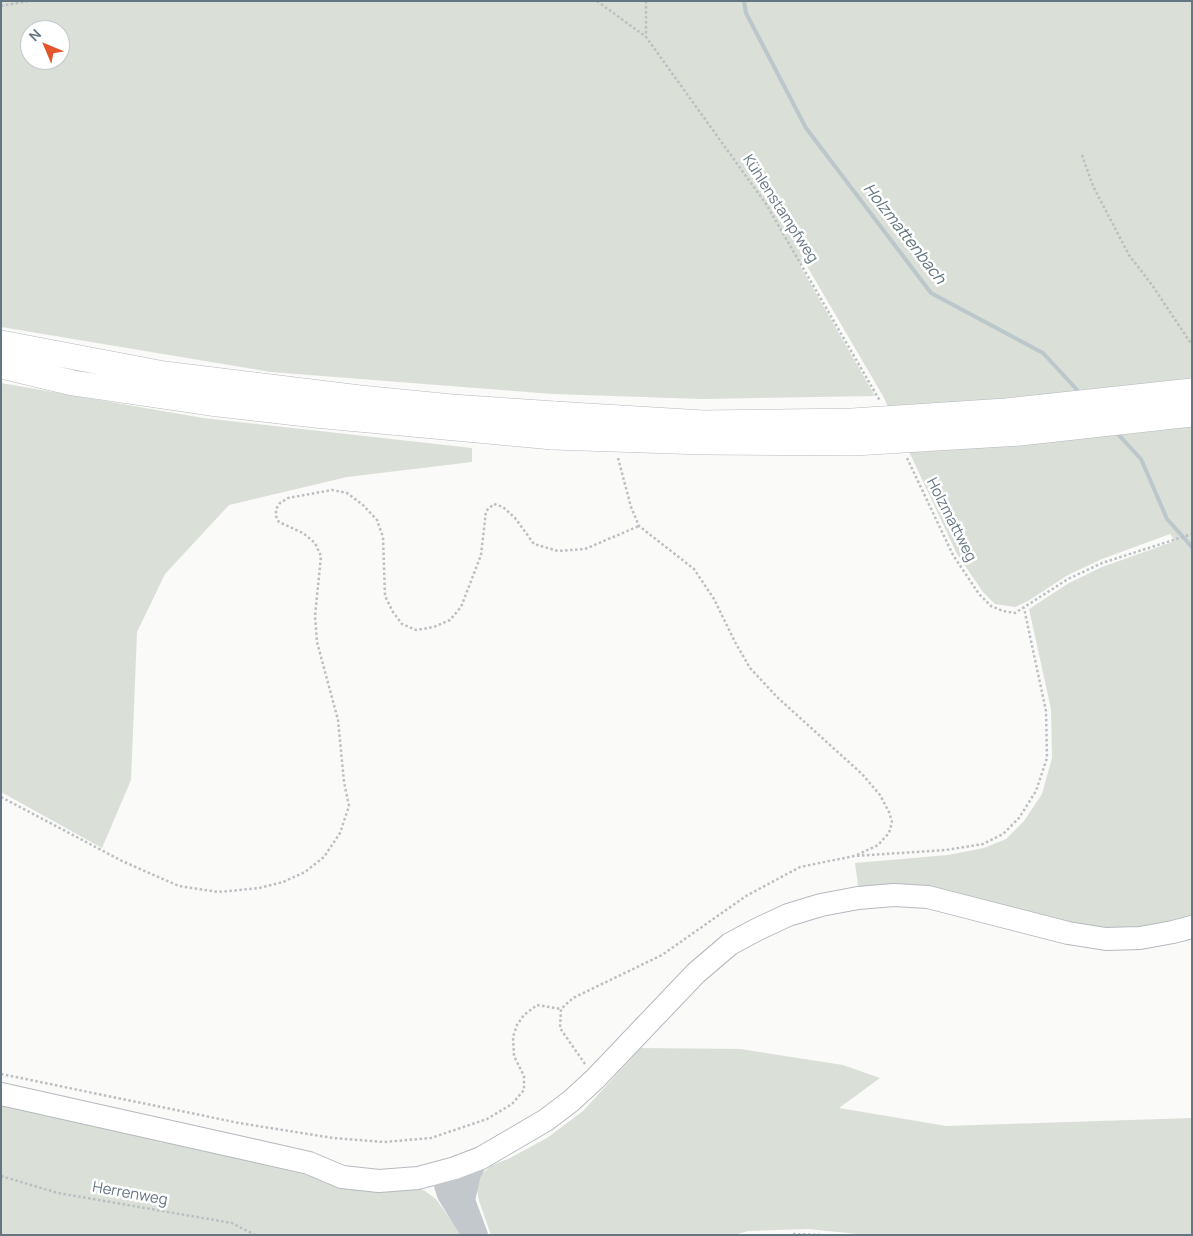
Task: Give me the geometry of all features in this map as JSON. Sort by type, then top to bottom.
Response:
[{"type":"highway","points":[[1,342],[164,374],[369,399],[452,407],[554,426],[852,421],[1006,411],[1192,391]]},
{"type":"highway","points":[[1,366],[73,383],[210,403],[333,417],[554,426],[703,442],[854,443],[1020,433],[1192,414]]},
{"type":"main road","points":[[1,1094],[309,1164],[342,1177],[360,1180],[399,1181],[418,1178],[481,1158],[558,1111],[596,1079],[696,973],[730,944],[788,915],[821,905],[858,898],[928,897],[1068,933],[1106,939],[1140,938],[1192,927]]},
{"type":"main road","points":[[309,1164],[371,1166],[413,1164],[483,1144],[510,1141]]},
{"type":"main road","points":[[413,1164],[439,1172]]},
{"type":"street","points":[[466,1200],[472,1174],[481,1158]]},
{"type":"street","points":[[439,1172],[456,1184],[466,1200],[478,1235]]},
{"type":"street","points":[[439,1172],[446,1195],[471,1235]]},
{"type":"path","points":[[1,6],[28,1]]},
{"type":"path","name":"Kühlenstampfweg","points":[[597,1],[646,37],[766,204],[874,388],[882,405]]},
{"type":"path","points":[[646,1],[646,37]]},
{"type":"path","points":[[1082,155],[1093,186],[1129,255],[1152,285],[1192,345]]},
{"type":"path","name":"Holzmattweg","points":[[907,457],[953,555],[979,594],[991,606],[1002,611],[1015,613],[1068,579],[1102,563],[1192,534]]},
{"type":"path","points":[[618,458],[631,507],[639,526],[694,569],[714,599],[734,642],[750,668],[777,698],[862,774],[880,795],[892,822],[889,834],[878,845],[854,856]]},
{"type":"path","points":[[1,797],[122,861],[179,886],[218,892],[259,888],[283,882],[305,872],[324,857],[340,834],[349,806],[344,782],[338,720],[317,642],[315,616],[320,556],[315,542],[303,533],[279,522],[276,516],[276,509],[280,503],[288,498],[332,490],[347,493],[363,504],[378,520],[383,537],[385,596],[402,624],[416,630],[434,627],[450,620],[460,607],[481,555],[486,511],[494,504],[503,507],[515,518],[534,544],[558,552],[585,550],[639,526]]},
{"type":"path","points":[[596,1079],[560,1028],[561,1009],[573,998],[662,955],[746,896],[800,867],[854,856],[946,850],[983,844],[1003,834],[1019,818],[1036,792],[1047,758],[1046,711],[1024,608]]},
{"type":"path","points":[[1,1074],[239,1124],[333,1138],[384,1142],[431,1138],[487,1119],[512,1104],[524,1090],[524,1076],[514,1056],[513,1037],[516,1025],[524,1015],[537,1005],[561,1009]]},
{"type":"path","name":"Herrenweg","points":[[1,1176],[58,1193],[232,1223],[255,1235]]},
{"type":"path","points":[[793,1234],[822,1235]]},
{"type":"shaded area","points":[[1,1],[1192,1],[1192,917],[1155,925],[1110,929],[859,892],[855,863],[948,855],[984,848],[1006,839],[1024,821],[1042,794],[1052,758],[1051,709],[1029,609],[1069,583],[1102,567],[1175,541],[1170,534],[1102,559],[1068,575],[1028,601],[1015,607],[995,604],[983,592],[957,554],[883,396],[804,261],[799,264],[875,396],[702,399],[553,394],[271,372],[1,327]]},
{"type":"shaded area","points":[[1,383],[203,418],[472,448],[472,462],[347,477],[229,505],[165,574],[137,632],[131,780],[102,848],[1,792]]},
{"type":"shaded area","points":[[641,1048],[740,1049],[843,1065],[880,1078],[839,1108],[946,1126],[1192,1118],[1192,1235],[867,1235],[808,1229],[748,1231],[734,1235],[491,1235],[479,1201],[477,1189],[480,1176],[490,1166],[508,1159],[547,1138],[583,1111]]},
{"type":"shaded area","points":[[1,1105],[213,1152],[335,1182],[414,1186],[436,1199],[462,1235],[1,1235]]},
{"type":"waterway","name":"Holzmattenbach","points":[[744,1],[746,13],[806,128],[931,293],[1043,353],[1080,393]]},
{"type":"waterway","name":"Holzmattenbach","points":[[1115,431],[1141,459],[1167,519],[1192,547]]}]
